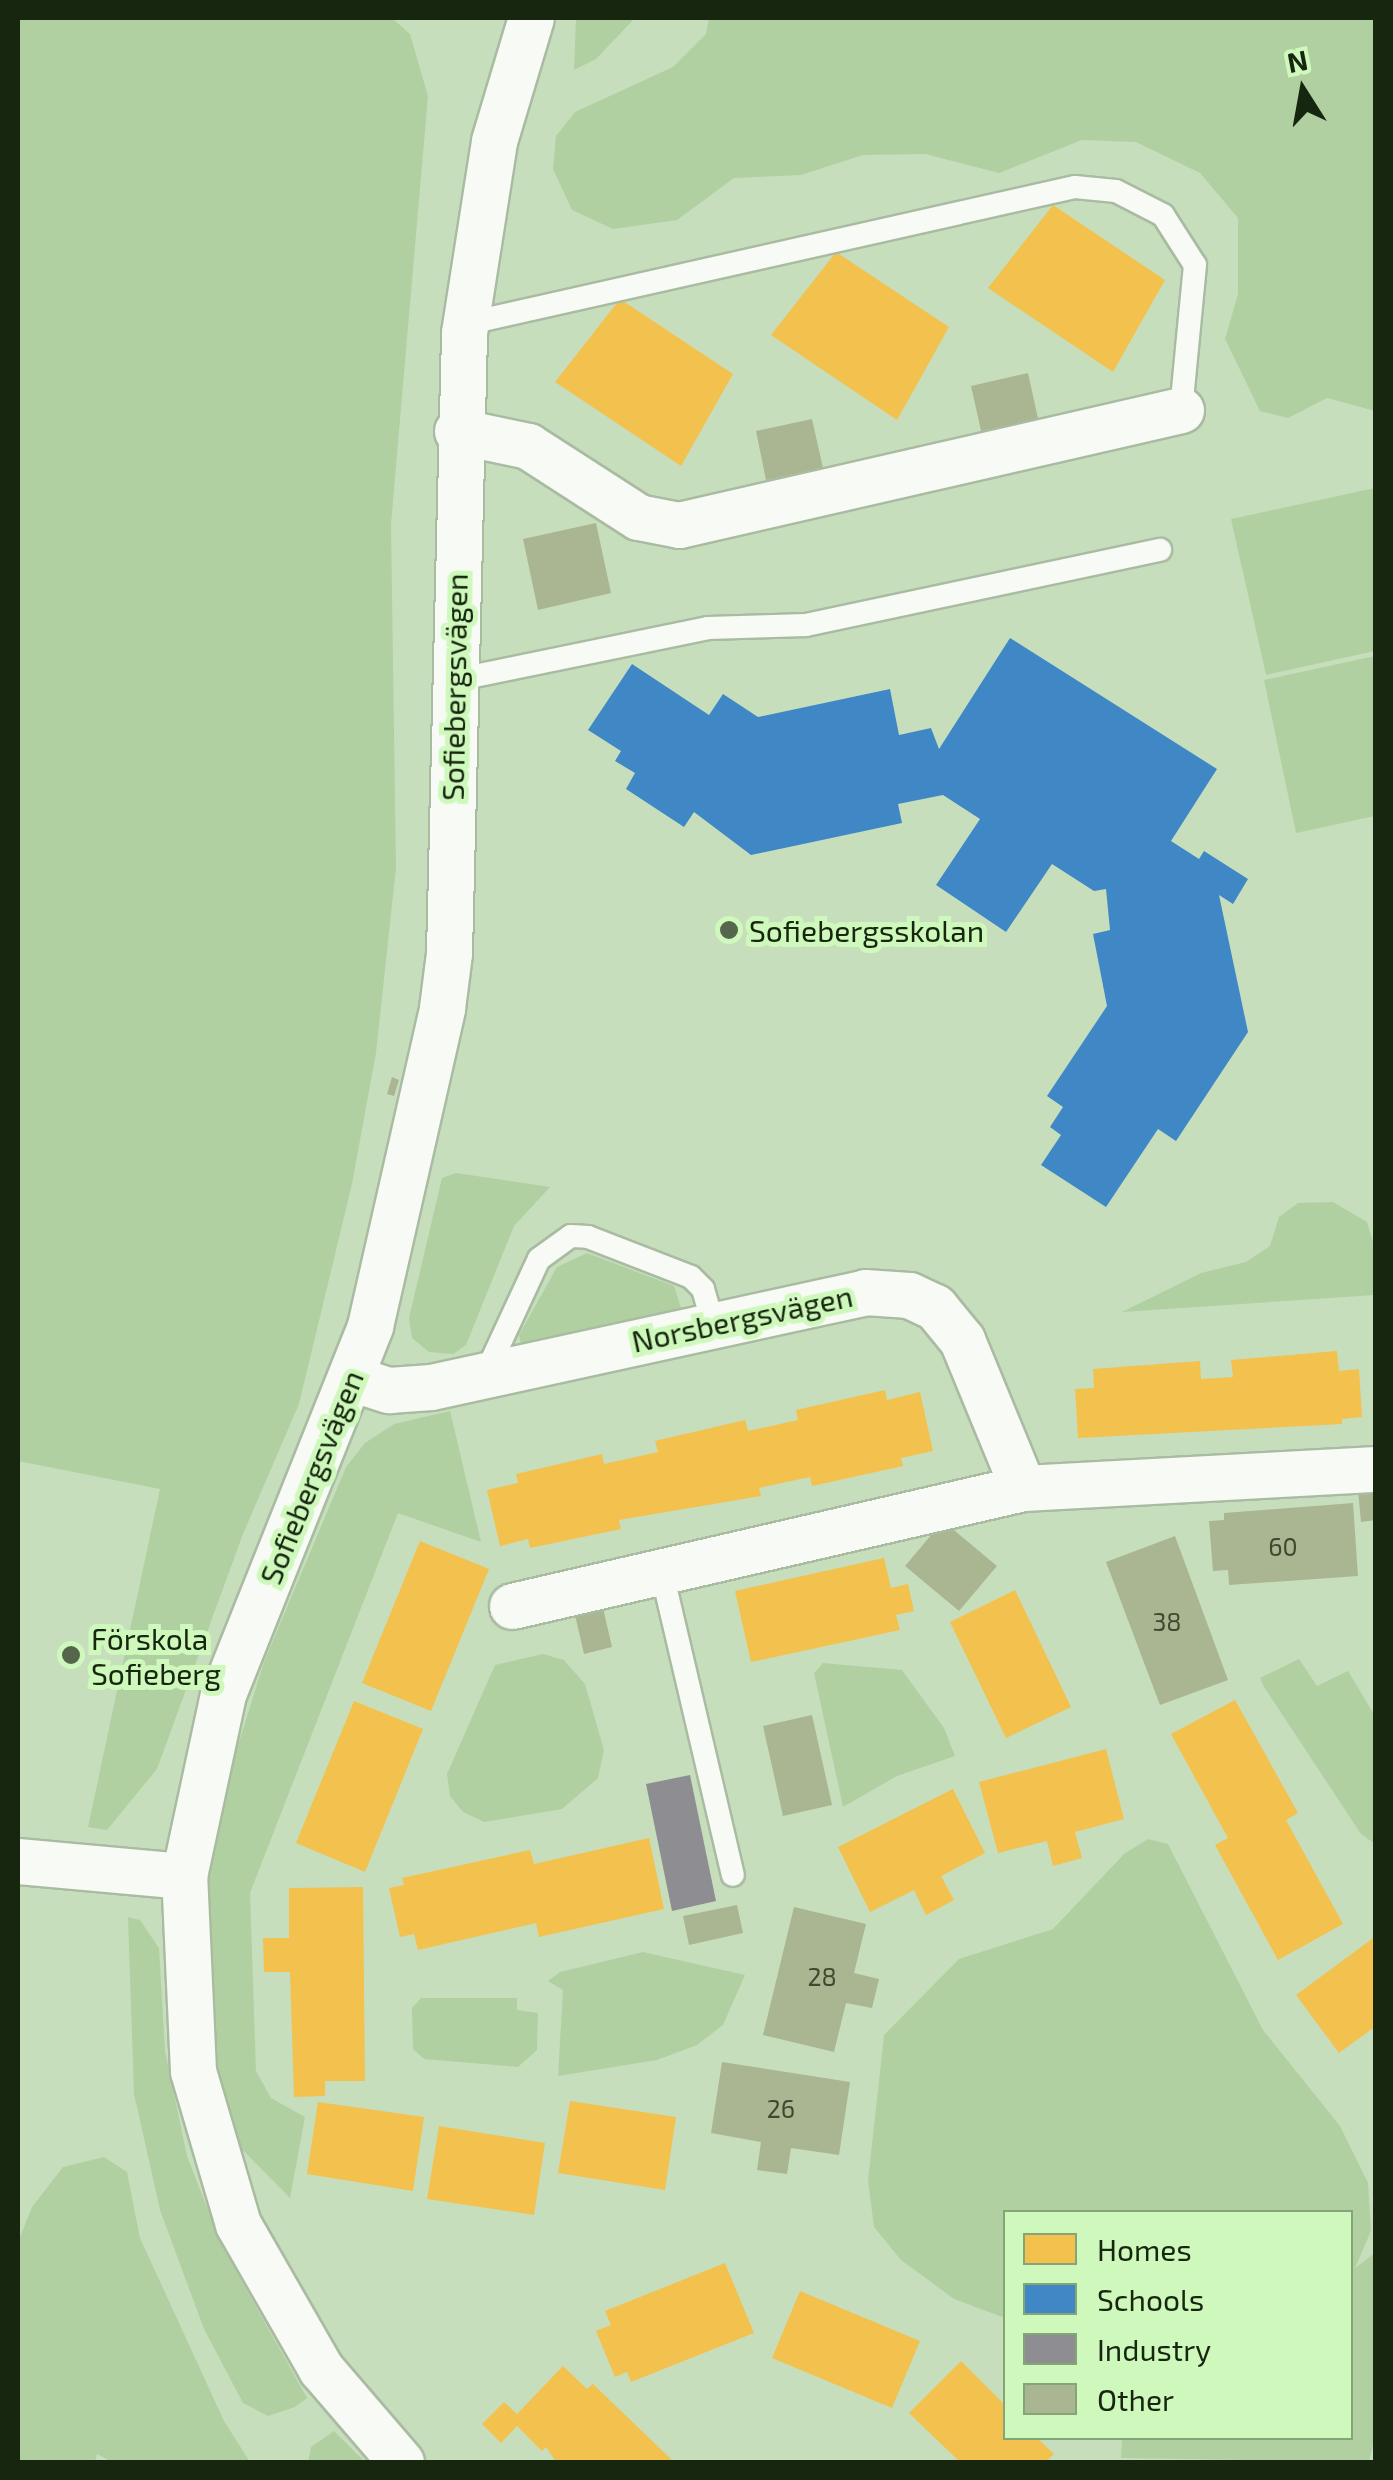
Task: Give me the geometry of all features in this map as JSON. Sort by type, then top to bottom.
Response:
[{"type":"street","name":"Sofiebergsvägen","points":[[402,2462],[321,2369],[238,2224],[193,2071],[184,1876],[224,1694],[351,1378],[379,1290],[442,1008],[450,953],[458,431],[465,324],[494,140],[531,18]]},
{"type":"street","points":[[458,431],[528,446],[638,517],[678,525],[1181,410]]},
{"type":"street","name":"Norsbergsvägen","points":[[351,1378],[389,1390],[865,1292],[908,1295],[934,1307],[962,1340],[1022,1488]]},
{"type":"street","points":[[512,1606],[1022,1488],[1376,1470]]},
{"type":"street","points":[[18,1861],[184,1876]]},
{"type":"lane","points":[[465,324],[1075,187],[1116,191],[1163,215],[1196,265],[1181,410]]},
{"type":"lane","points":[[455,680],[708,628],[806,626],[1160,550]]},
{"type":"lane","points":[[486,1373],[539,1260],[571,1236],[588,1237],[691,1278],[703,1289],[713,1324]]},
{"type":"lane","points":[[662,1572],[733,1875]]},
{"type":"green space","points":[[18,18],[392,18],[410,34],[428,96],[391,524],[396,868],[376,1053],[352,1184],[299,1404],[243,1534],[157,1769],[107,1830],[88,1827],[160,1489],[18,1461]]},
{"type":"green space","points":[[576,18],[635,18],[596,59],[574,70]]},
{"type":"green space","points":[[709,18],[1375,18],[1375,411],[1327,398],[1288,418],[1260,411],[1225,339],[1238,294],[1238,218],[1200,173],[1136,142],[1082,140],[999,173],[925,154],[863,155],[801,175],[734,178],[677,220],[613,229],[572,210],[553,169],[556,136],[575,112],[673,67],[706,34]]},
{"type":"green space","points":[[1375,488],[1375,651],[1266,675],[1231,519]]},
{"type":"green space","points":[[1375,656],[1375,816],[1296,833],[1264,680]]},
{"type":"green space","points":[[456,1173],[550,1187],[514,1226],[466,1345],[453,1354],[429,1352],[412,1338],[409,1318],[442,1178]]},
{"type":"green space","points":[[1333,1202],[1367,1222],[1375,1249],[1375,1295],[1122,1312],[1201,1273],[1246,1262],[1270,1246],[1279,1217],[1298,1203]]},
{"type":"green space","points":[[587,1253],[674,1286],[682,1311],[522,1348],[519,1335],[557,1267]]},
{"type":"green space","points":[[450,1411],[481,1542],[398,1513],[250,1893],[256,2071],[271,2098],[305,2117],[290,2198],[229,2136],[209,2025],[205,1900],[225,1787],[264,1662],[346,1467],[365,1443],[394,1424]]},
{"type":"green space","points":[[543,1654],[564,1660],[585,1684],[604,1750],[598,1778],[562,1809],[484,1822],[463,1812],[450,1796],[447,1774],[495,1665]]},
{"type":"green space","points":[[1299,1659],[1317,1686],[1348,1671],[1375,1716],[1375,1844],[1361,1834],[1260,1678]]},
{"type":"green space","points":[[823,1663],[902,1670],[944,1728],[955,1756],[897,1776],[843,1807],[814,1673]]},
{"type":"green space","points":[[1148,1839],[1168,1844],[1263,2030],[1340,2126],[1368,2183],[1371,2231],[1355,2268],[1375,2253],[1376,2432],[1369,2462],[1121,2458],[1122,2440],[1353,2440],[1353,2210],[1003,2210],[1003,2317],[954,2299],[901,2260],[874,2227],[868,2181],[884,2035],[959,1959],[1053,1929],[1124,1854]]},
{"type":"green space","points":[[128,1917],[140,1920],[159,1948],[165,2051],[187,2156],[222,2246],[307,2398],[295,2407],[268,2416],[243,2403],[204,2329],[160,2210],[134,2094]]},
{"type":"green space","points":[[643,1952],[745,1975],[723,2025],[697,2045],[657,2060],[558,2076],[563,1990],[548,1981],[560,1972]]},
{"type":"green space","points":[[421,1998],[517,1998],[517,2010],[538,2013],[537,2050],[518,2067],[424,2059],[413,2049],[412,2008]]},
{"type":"green space","points":[[104,2157],[127,2172],[140,2238],[224,2421],[250,2462],[112,2462],[97,2454],[95,2462],[18,2462],[18,2242],[32,2207],[63,2167]]},
{"type":"green space","points":[[334,2431],[365,2462],[308,2462],[311,2447]]},
{"type":"building: Homes","points":[[1053,205],[1165,280],[1113,372],[988,288]]},
{"type":"building: Homes","points":[[836,252],[949,327],[897,420],[771,335]]},
{"type":"building: Homes","points":[[620,299],[733,374],[681,466],[555,382]]},
{"type":"building: Homes","points":[[1337,1351],[1339,1371],[1359,1369],[1362,1417],[1342,1419],[1342,1424],[1078,1438],[1075,1389],[1094,1388],[1093,1369],[1200,1361],[1201,1379],[1233,1377],[1231,1360]]},
{"type":"building: Homes","points":[[885,1390],[887,1400],[920,1392],[933,1451],[901,1458],[903,1466],[812,1486],[810,1477],[759,1488],[761,1496],[619,1520],[621,1529],[530,1548],[528,1539],[500,1546],[487,1490],[518,1483],[516,1474],[602,1454],[604,1464],[658,1452],[655,1441],[745,1420],[748,1431],[798,1420],[796,1410]]},
{"type":"building: Homes","points":[[420,1541],[489,1569],[431,1711],[362,1683]]},
{"type":"building: Homes","points":[[884,1558],[891,1588],[908,1584],[914,1611],[896,1615],[900,1630],[751,1662],[735,1591]]},
{"type":"building: Homes","points":[[1015,1590],[1071,1707],[1006,1738],[950,1622]]},
{"type":"building: Homes","points":[[1235,1700],[1298,1813],[1286,1820],[1343,1924],[1278,1960],[1215,1845],[1228,1838],[1171,1734]]},
{"type":"building: Homes","points":[[354,1701],[423,1729],[365,1872],[296,1843]]},
{"type":"building: Homes","points":[[1106,1749],[1124,1819],[1075,1832],[1082,1858],[1053,1866],[1047,1841],[998,1853],[979,1782]]},
{"type":"building: Homes","points":[[953,1789],[985,1853],[941,1876],[954,1900],[926,1915],[914,1890],[870,1912],[838,1847]]},
{"type":"building: Homes","points":[[649,1838],[664,1909],[539,1937],[536,1923],[418,1950],[414,1934],[400,1937],[389,1888],[404,1885],[402,1878],[530,1850],[534,1864]]},
{"type":"building: Homes","points":[[363,1887],[365,2081],[325,2081],[325,2096],[294,2097],[290,1972],[264,1972],[263,1938],[289,1938],[289,1888]]},
{"type":"building: Homes","points":[[1376,1936],[1376,2026],[1339,2053],[1296,1995]]},
{"type":"building: Homes","points":[[570,2101],[676,2117],[665,2190],[558,2173]]},
{"type":"building: Homes","points":[[318,2102],[424,2117],[413,2191],[307,2174]]},
{"type":"building: Homes","points":[[439,2126],[545,2143],[534,2215],[427,2199]]},
{"type":"building: Homes","points":[[725,2263],[754,2333],[631,2382],[627,2372],[615,2377],[596,2331],[611,2325],[605,2311]]},
{"type":"building: Homes","points":[[800,2291],[920,2341],[892,2408],[772,2358]]},
{"type":"building: Homes","points":[[961,2361],[1003,2403],[1003,2440],[1039,2440],[1054,2454],[1046,2462],[960,2462],[909,2413]]},
{"type":"building: Homes","points":[[563,2366],[587,2389],[593,2384],[674,2462],[556,2462],[546,2447],[542,2451],[517,2426],[501,2443],[482,2424],[504,2402],[517,2414]]},
{"type":"building: Schools","name":"Sofiebergsskolan","points":[[1010,638],[1217,769],[1171,841],[1199,859],[1204,851],[1248,879],[1233,904],[1219,895],[1248,1032],[1176,1141],[1158,1129],[1106,1207],[1041,1165],[1061,1135],[1050,1127],[1063,1107],[1047,1096],[1107,1006],[1093,934],[1110,930],[1106,889],[1094,891],[1052,864],[1006,932],[936,885],[980,819],[943,795],[898,804],[902,823],[751,855],[694,812],[684,827],[626,789],[635,773],[615,761],[621,751],[588,730],[632,664],[709,715],[723,694],[758,717],[890,689],[899,735],[931,728],[939,749]]},
{"type":"building: Industry","points":[[690,1775],[716,1901],[672,1911],[646,1784]]},
{"type":"building: Other","points":[[1028,373],[1039,423],[982,435],[971,386]]},
{"type":"building: Other","points":[[812,419],[823,468],[766,480],[756,431]]},
{"type":"building: Other","points":[[596,523],[611,593],[538,610],[523,539]]},
{"type":"building: Other","points":[[392,1077],[399,1080],[394,1096],[387,1094]]},
{"type":"building: Other","points":[[1376,1490],[1376,1520],[1361,1522],[1358,1491]]},
{"type":"building: Other","points":[[1353,1503],[1358,1576],[1229,1585],[1228,1570],[1213,1571],[1209,1521],[1224,1520],[1224,1513]]},
{"type":"building: Other","points":[[943,1521],[997,1566],[959,1611],[905,1566]]},
{"type":"building: Other","points":[[1175,1536],[1228,1680],[1160,1705],[1106,1562]]},
{"type":"building: Other","points":[[603,1608],[612,1647],[584,1654],[575,1615]]},
{"type":"building: Other","points":[[812,1715],[832,1805],[783,1816],[763,1726]]},
{"type":"building: Other","points":[[737,1905],[743,1933],[689,1945],[683,1916]]},
{"type":"building: Other","points":[[794,1907],[866,1924],[854,1973],[879,1979],[872,2008],[846,2003],[834,2052],[763,2035]]},
{"type":"building: Other","points":[[722,2062],[850,2082],[839,2155],[791,2148],[787,2174],[757,2170],[761,2142],[711,2133]]},
{"type":"place","name":"Sofiebergsskolan","points":[[729,930]]},
{"type":"place","name":"Förskola Sofieberg","points":[[71,1655]]}]
